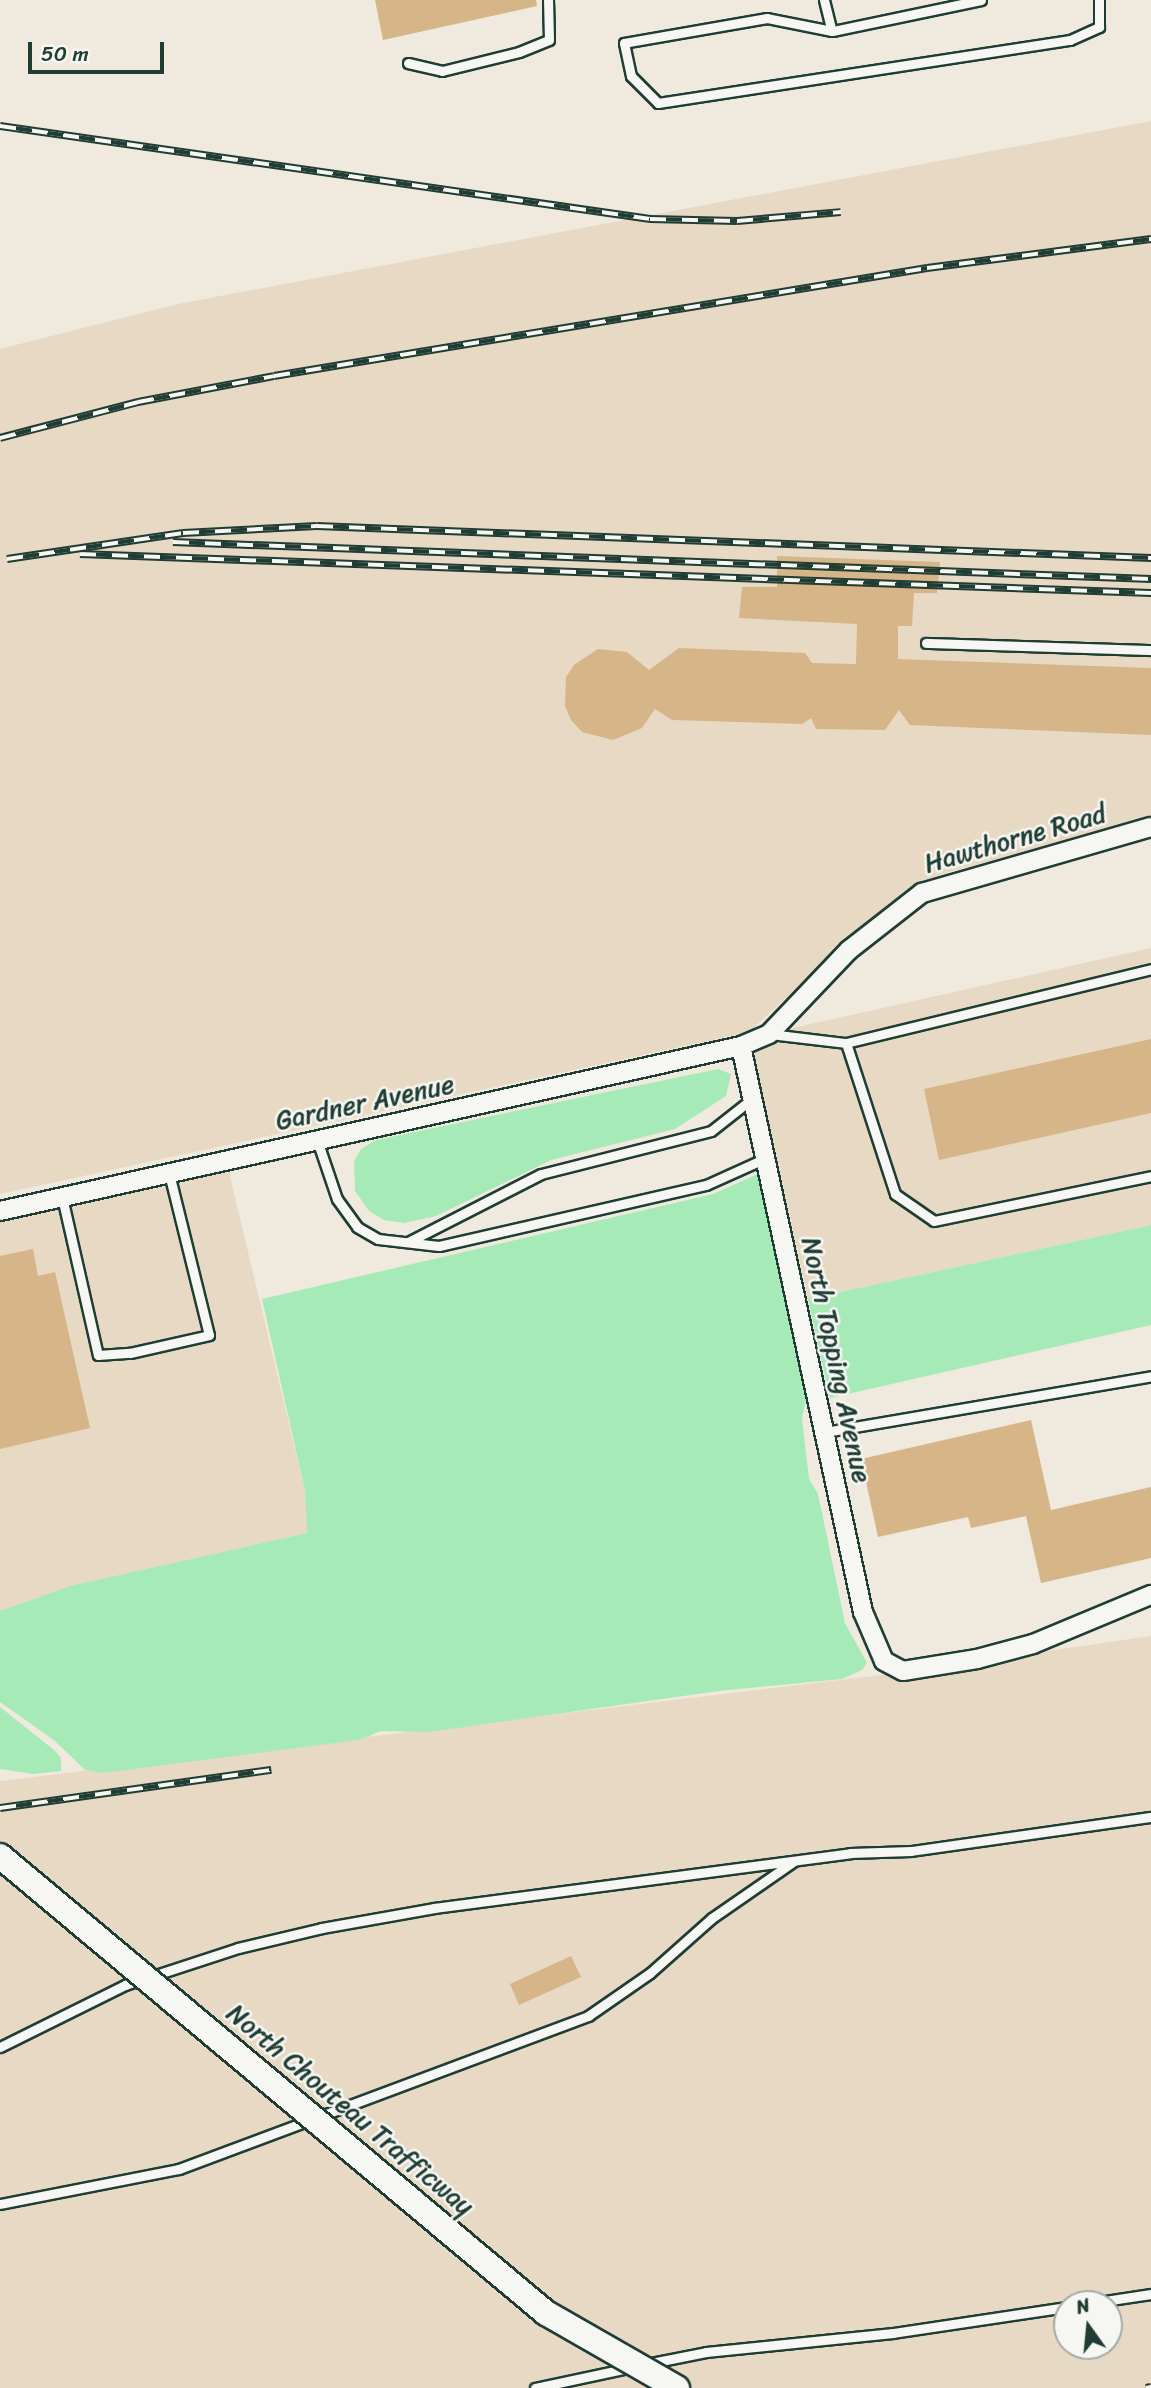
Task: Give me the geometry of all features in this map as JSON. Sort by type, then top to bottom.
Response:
[{"type":"main road","name":"North Chouteau Trafficway","points":[[0,1856],[546,2313],[677,2388]]},
{"type":"street","name":"Hawthorne Road","points":[[741,1046],[769,1034],[849,950],[922,892],[1151,827]]},
{"type":"street","name":"North Topping Avenue","points":[[741,1046],[874,1644],[884,1661],[902,1671],[1033,1644],[1151,1595]]},
{"type":"street","name":"Gardner Avenue","points":[[0,1211],[741,1046]]},
{"type":"lane","points":[[408,63],[442,71],[519,52],[549,40],[548,0]]},
{"type":"lane","points":[[824,0],[832,31]]},
{"type":"lane","points":[[981,0],[832,31],[767,18],[624,43],[631,76],[658,103],[1070,40],[1099,27],[1099,0]]},
{"type":"lane","points":[[926,643],[1151,650]]},
{"type":"lane","points":[[769,1034],[846,1043],[1151,969]]},
{"type":"lane","points":[[846,1043],[895,1194],[934,1221],[1151,1176]]},
{"type":"lane","points":[[407,1243],[541,1174],[711,1131],[753,1098]]},
{"type":"lane","points":[[317,1140],[349,1219],[377,1240],[439,1246],[706,1185],[766,1158]]},
{"type":"lane","points":[[62,1197],[98,1354],[130,1353],[209,1335],[169,1173]]},
{"type":"lane","points":[[825,1432],[1151,1376]]},
{"type":"lane","points":[[0,2047],[125,1985],[298,1934],[434,1908],[795,1860],[883,1850],[911,1851],[1151,1817]]},
{"type":"lane","points":[[0,2204],[179,2169],[588,2016],[650,1973],[712,1918],[795,1860]]},
{"type":"lane","points":[[1123,2298],[1151,2294]]},
{"type":"lane","points":[[535,2388],[706,2352],[893,2333],[1053,2309]]},
{"type":"shaded area","points":[[1151,121],[1151,818],[945,873],[891,901],[749,1032],[0,1194],[0,349],[178,304]]},
{"type":"shaded area","points":[[1151,948],[1151,1225],[808,1299],[753,1049],[784,1030]]},
{"type":"shaded area","points":[[229,1172],[305,1491],[307,1533],[71,1586],[0,1611],[0,1223]]},
{"type":"shaded area","points":[[1151,1636],[1151,2388],[0,2388],[0,1781],[873,1676]]},
{"type":"green space","points":[[718,1069],[731,1074],[726,1096],[675,1129],[551,1160],[436,1216],[404,1223],[384,1220],[369,1211],[355,1191],[354,1161],[361,1149],[376,1140]]},
{"type":"green space","points":[[760,1173],[806,1400],[802,1418],[809,1479],[818,1494],[845,1623],[867,1663],[862,1670],[842,1679],[719,1691],[429,1732],[381,1731],[359,1740],[103,1773],[85,1770],[55,1741],[0,1702],[0,1611],[70,1586],[307,1533],[305,1491],[262,1299],[713,1194]]},
{"type":"green space","points":[[1151,1225],[1151,1325],[830,1398],[808,1299]]},
{"type":"green space","points":[[0,1707],[54,1750],[61,1758],[61,1771],[33,1774],[0,1769]]},
{"type":"building","points":[[375,0],[536,0],[537,6],[383,40]]},
{"type":"building","points":[[777,556],[940,562],[937,593],[914,593],[912,626],[898,626],[898,659],[1151,668],[1151,735],[910,725],[899,710],[885,730],[816,729],[811,718],[802,724],[672,720],[655,709],[642,728],[613,740],[582,732],[571,720],[565,706],[566,677],[574,665],[598,649],[627,652],[649,670],[679,648],[805,653],[812,663],[856,664],[857,624],[739,618],[742,587],[777,587]]},
{"type":"building","points":[[1151,1039],[1151,1113],[939,1160],[924,1089]]},
{"type":"building","points":[[33,1249],[38,1276],[55,1272],[90,1428],[0,1449],[0,1256]]},
{"type":"building","points":[[1031,1420],[1051,1510],[1151,1487],[1151,1558],[1041,1583],[1026,1516],[971,1528],[968,1517],[878,1537],[861,1459]]},
{"type":"building","points":[[571,1956],[581,1977],[519,2005],[510,1984]]},
{"type":"railway","points":[[0,126],[650,219],[737,221],[841,212]]},
{"type":"railway","points":[[0,438],[138,402],[274,376],[927,268],[1151,239]]},
{"type":"railway","points":[[7,559],[183,533],[317,526],[1151,558]]},
{"type":"railway","points":[[173,542],[1151,579]]},
{"type":"railway","points":[[80,554],[1151,593]]},
{"type":"railway","points":[[0,1808],[271,1770]]},
{"type":"railway","points":[[1146,2388],[1151,2387]]}]
